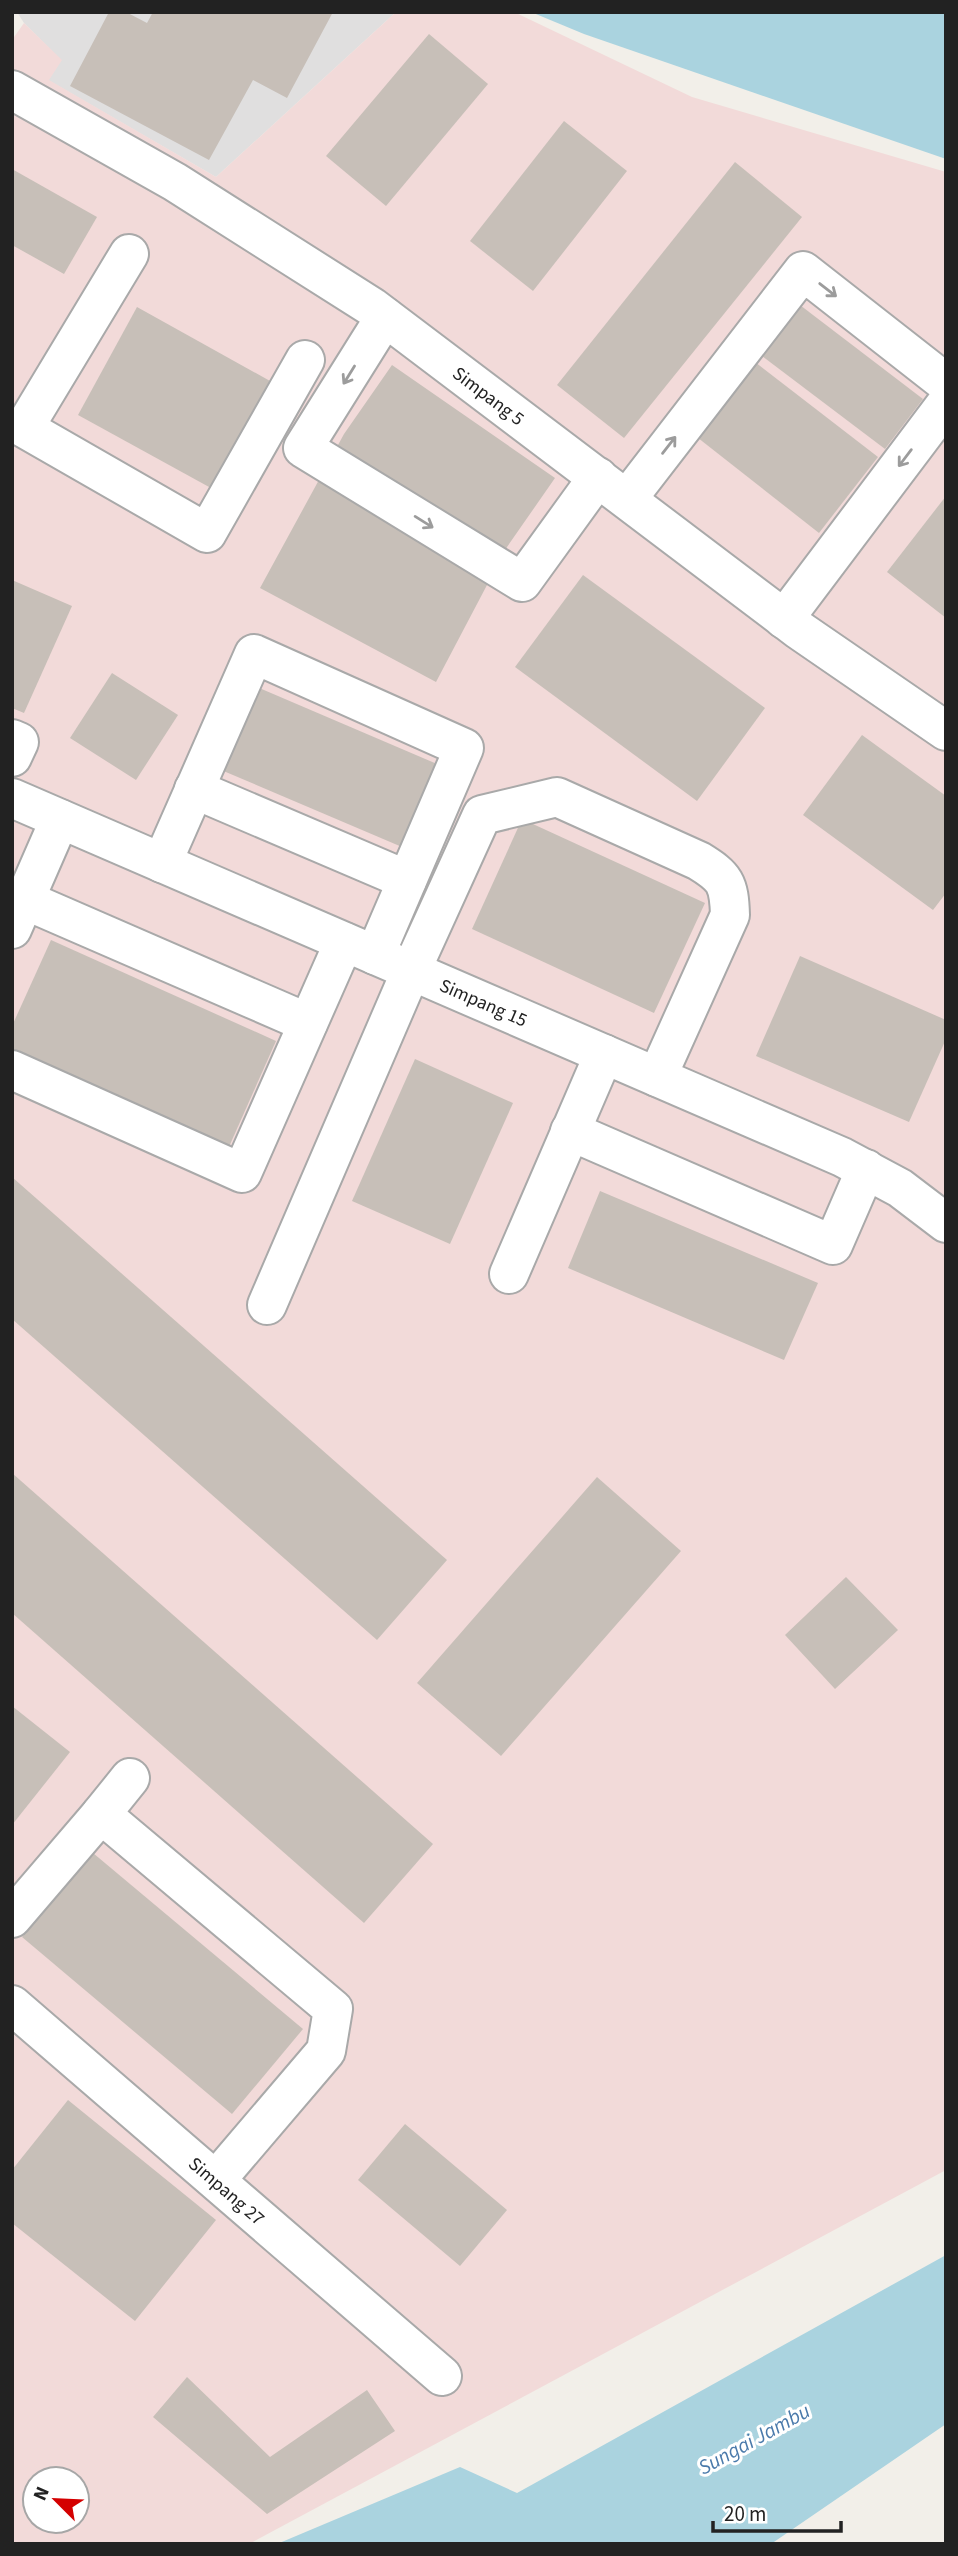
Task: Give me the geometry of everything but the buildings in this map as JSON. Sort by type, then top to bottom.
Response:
[{"type":"street","name":"Simpang 5","points":[[12,90],[175,182],[385,317],[784,619],[946,731]]},
{"type":"street","points":[[130,254],[24,428],[207,533],[305,360]]},
{"type":"street","points":[[385,317],[303,448],[522,582],[613,488],[803,271],[946,383]]},
{"type":"street","points":[[784,619],[946,404]]},
{"type":"street","points":[[12,1070],[242,1173],[308,1023],[407,880],[464,748],[254,654],[162,863]]},
{"type":"street","points":[[12,739],[19,742],[12,757]]},
{"type":"street","points":[[194,789],[407,880]]},
{"type":"street","points":[[267,1305],[411,971],[482,815],[557,797],[699,861],[719,874],[730,894],[730,915],[657,1077]]},
{"type":"street","name":"Simpang 15","points":[[13,802],[60,819],[866,1169],[900,1188],[946,1223]]},
{"type":"street","points":[[60,819],[19,914],[308,1023]]},
{"type":"street","points":[[509,1274],[604,1054]]},
{"type":"street","points":[[570,1131],[833,1245],[866,1169]]},
{"type":"street","points":[[12,1918],[130,1778]]},
{"type":"street","points":[[101,1814],[333,2009],[326,2051],[216,2180]]},
{"type":"street","name":"Simpang 27","points":[[12,2005],[442,2376]]},
{"type":"shaded area","points":[[17,12],[396,12],[216,177],[48,80],[61,60],[24,23]]},
{"type":"shaded area","points":[[396,12],[514,12],[692,97],[946,172],[946,2170],[249,2544],[12,2544],[12,40],[24,23],[62,60],[49,80],[216,177]]},
{"type":"water","points":[[531,12],[946,12],[946,159],[584,34]]},
{"type":"water","name":"Sungai Jambu","points":[[946,2255],[946,2424],[771,2544],[277,2544],[460,2467],[517,2493]]}]
